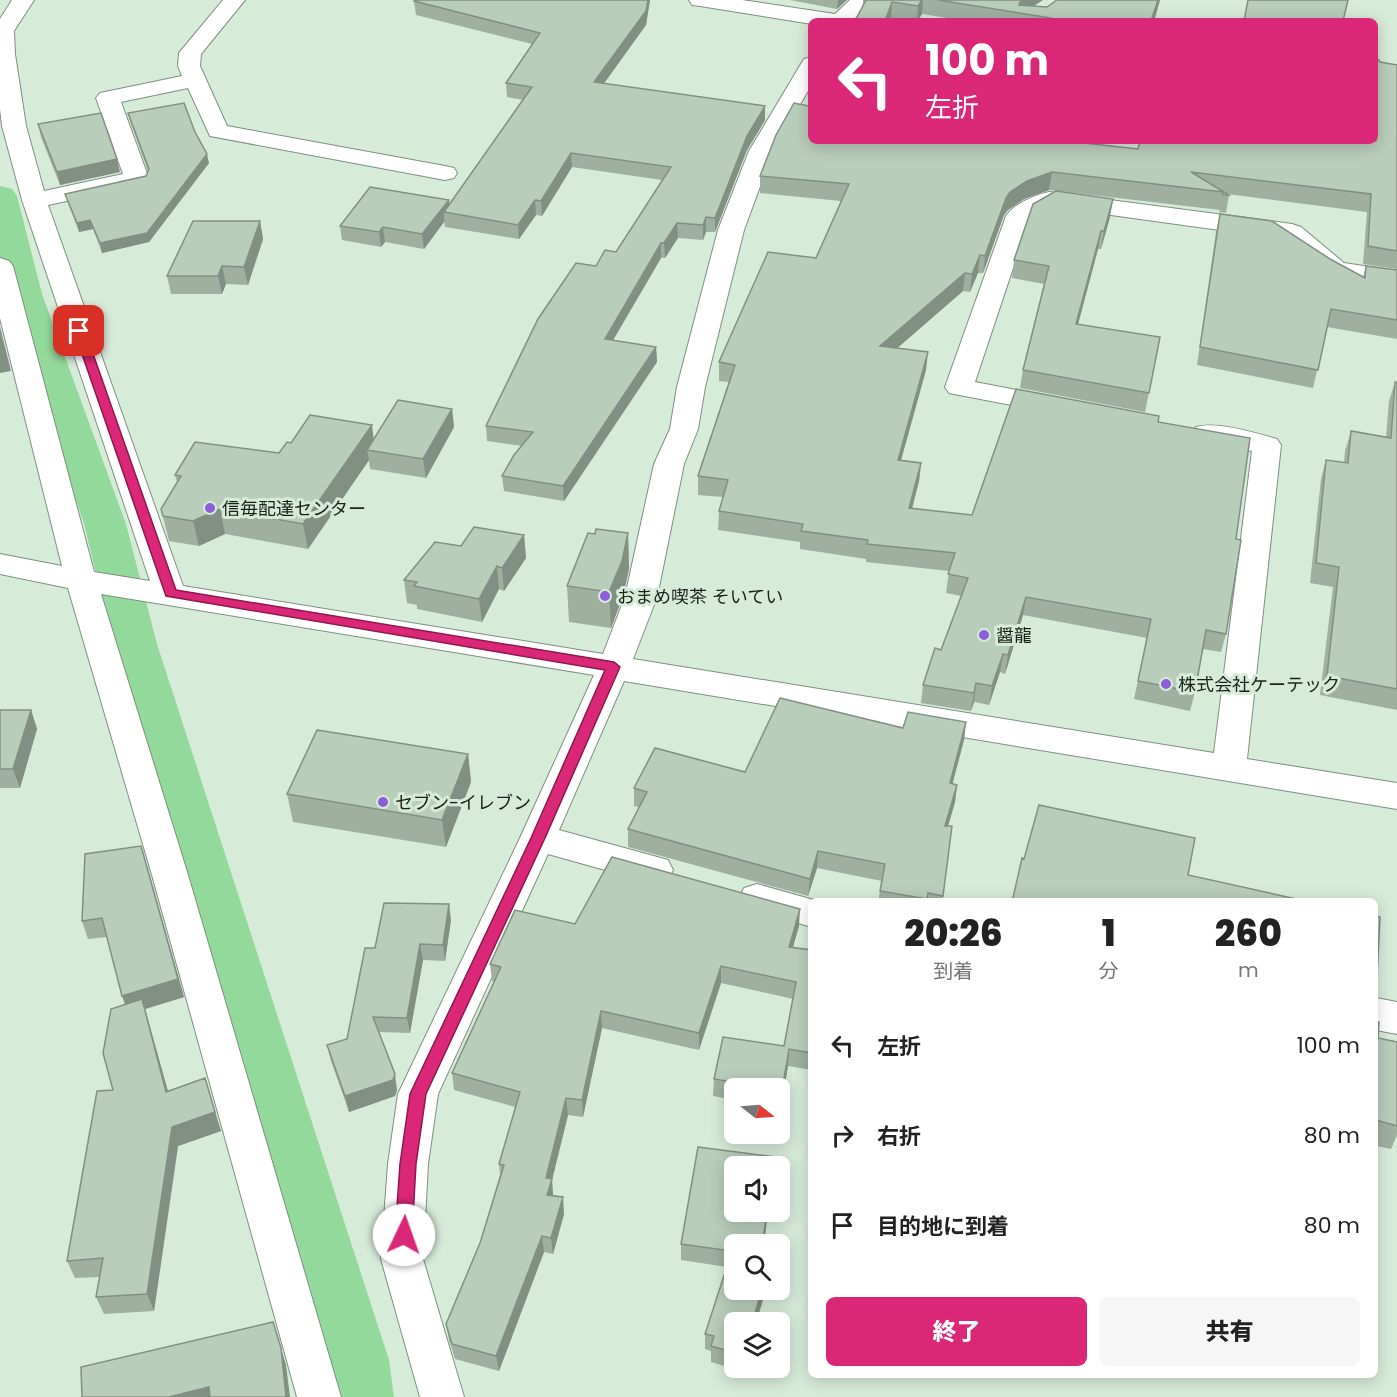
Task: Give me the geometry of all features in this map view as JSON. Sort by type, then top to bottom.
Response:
[{"type":"street","points":[[23,0],[3,31],[7,127],[34,200],[159,592]]},
{"type":"street","points":[[234,0],[190,53],[189,66],[218,131],[445,173]]},
{"type":"street","points":[[700,0],[818,18]]},
{"type":"street","points":[[841,18],[862,0]]},
{"type":"street","points":[[442,1397],[402,1259],[408,1164],[418,1094],[538,838],[614,667],[641,597],[669,464],[684,429],[691,387],[731,230],[761,151],[808,71]]},
{"type":"street","points":[[34,200],[137,179],[108,98],[195,80]]},
{"type":"street","points":[[1084,411],[959,387],[1018,216],[1049,199],[1292,232],[1336,270],[1397,279]]},
{"type":"street","points":[[0,266],[319,1397]]},
{"type":"street","points":[[1176,428],[1267,445],[1229,768]]},
{"type":"street","points":[[0,564],[1397,796]]},
{"type":"street","points":[[538,838],[686,879]]},
{"type":"street","points":[[732,891],[808,912]]},
{"type":"street","points":[[1378,1014],[1397,1018]]},
{"type":"building","points":[[415,0],[648,0],[646,11],[594,82],[765,106],[747,136],[715,218],[706,217],[703,225],[677,223],[664,243],[661,243],[605,339],[656,347],[563,486],[502,476],[514,455],[533,432],[486,426],[538,319],[576,263],[596,266],[605,250],[616,252],[671,167],[571,153],[541,201],[535,200],[518,225],[444,212],[532,87],[506,83],[540,33]]},
{"type":"building","points":[[866,0],[922,0],[918,6],[892,2],[886,18],[857,18]]},
{"type":"building","points":[[938,0],[1021,0],[1019,5],[1047,7],[1057,0],[1158,0],[1152,18],[1051,18]]},
{"type":"building","points":[[1248,0],[1348,0],[1344,18],[1245,18]]},
{"type":"building","points":[[1378,59],[1380,62],[1397,65],[1397,251],[1368,246],[1371,194],[1191,172],[1229,195],[1223,195],[1223,192],[1052,172],[1027,181],[1010,192],[985,256],[980,255],[972,274],[965,273],[880,346],[928,352],[898,460],[921,463],[909,508],[972,515],[1016,389],[1159,416],[1158,422],[1250,438],[1236,539],[1241,540],[1226,634],[1206,630],[1195,692],[1138,681],[1151,619],[1026,597],[1008,655],[1003,654],[992,686],[976,683],[974,693],[923,685],[935,648],[941,650],[968,578],[948,574],[955,553],[867,544],[868,540],[801,531],[803,524],[719,511],[728,480],[698,476],[735,365],[719,362],[768,252],[816,258],[849,184],[760,176],[776,135],[794,103],[808,106],[808,144],[1093,144],[1138,149],[1139,144],[1378,144]]},
{"type":"building","points":[[184,103],[195,132],[207,154],[147,233],[100,243],[90,220],[77,223],[65,194],[146,176],[149,169],[128,113]]},
{"type":"building","points":[[101,113],[117,159],[57,172],[38,124]]},
{"type":"building","points":[[370,187],[449,200],[422,234],[383,227],[379,232],[340,226]]},
{"type":"building","points":[[1056,191],[1113,199],[1104,231],[1101,231],[1076,324],[1160,337],[1149,393],[1023,370],[1049,266],[1014,260],[1033,204]]},
{"type":"building","points":[[1220,214],[1272,221],[1330,259],[1365,278],[1366,266],[1397,270],[1397,320],[1331,309],[1318,370],[1200,347]]},
{"type":"building","points":[[193,221],[260,221],[244,267],[222,266],[218,276],[167,276]]},
{"type":"building","points":[[1395,382],[1397,382],[1397,689],[1327,676],[1339,567],[1316,563],[1326,460],[1348,463],[1351,431],[1391,438]]},
{"type":"building","points":[[398,400],[452,409],[423,459],[367,450]]},
{"type":"building","points":[[310,415],[372,425],[303,524],[220,509],[193,521],[163,516],[161,509],[181,476],[175,475],[195,442],[279,453],[287,442],[291,443]]},
{"type":"building","points":[[474,527],[524,535],[502,568],[497,566],[479,599],[414,586],[417,582],[404,580],[435,542],[461,546]]},
{"type":"building","points":[[596,529],[628,533],[622,561],[609,592],[567,586],[588,533],[595,534]]},
{"type":"building","points":[[780,698],[903,728],[908,712],[966,722],[950,783],[957,785],[945,826],[952,826],[943,896],[928,893],[927,898],[921,898],[880,891],[885,864],[818,851],[810,879],[628,829],[647,792],[634,788],[655,748],[745,772]]},
{"type":"building","points":[[0,710],[31,710],[13,769],[0,769]]},
{"type":"building","points":[[317,730],[468,754],[442,820],[287,794]]},
{"type":"building","points":[[1039,805],[1195,838],[1188,875],[1292,898],[1013,898],[1022,858],[1024,859]]},
{"type":"building","points":[[141,846],[178,979],[122,996],[102,918],[82,921],[85,854]]},
{"type":"building","points":[[612,857],[800,909],[789,947],[808,949],[808,1052],[789,1049],[784,1078],[724,1078],[724,1081],[714,1079],[723,1037],[784,1046],[796,982],[721,966],[699,1033],[601,1011],[582,1100],[566,1098],[546,1178],[552,1179],[547,1195],[563,1197],[551,1238],[542,1236],[496,1356],[452,1344],[446,1324],[480,1243],[504,1165],[499,1164],[520,1092],[452,1073],[501,967],[490,964],[515,910],[575,924]]},
{"type":"building","points":[[384,903],[449,904],[443,945],[420,944],[407,1018],[373,1017],[395,1074],[393,1080],[345,1096],[327,1045],[347,1039],[365,948],[375,948]]},
{"type":"building","points":[[1378,916],[1380,917],[1378,958]]},
{"type":"building","points":[[142,999],[166,1092],[205,1078],[215,1112],[172,1127],[147,1294],[96,1297],[103,1258],[67,1261],[97,1091],[113,1090],[103,1053],[111,1009]]},
{"type":"building","points":[[1378,1038],[1397,1042],[1397,1126],[1378,1121]]},
{"type":"building","points":[[698,1147],[767,1156],[724,1156],[724,1222],[765,1222],[764,1234],[724,1234],[724,1250],[681,1244]]},
{"type":"building","points":[[724,1276],[724,1300],[759,1300],[755,1312],[724,1312],[724,1350],[711,1346],[714,1336],[705,1334]]},
{"type":"building","points":[[273,1322],[281,1348],[286,1397],[210,1397],[209,1387],[169,1397],[82,1397],[81,1367]]},
{"type":"waterway","points":[[0,196],[24,294],[105,524],[135,644],[359,1360],[364,1397]]},
{"type":"place","name":"信毎配達センター","points":[[210,508]]},
{"type":"place","name":"おまめ喫茶 そいてい","points":[[605,596]]},
{"type":"place","name":"醤龍","points":[[984,635]]},
{"type":"place","name":"株式会社ケーテック","points":[[1166,684]]},
{"type":"place","name":"セブン-イレブン","points":[[383,802]]},
{"type":"route","points":[[79,331],[170,593],[614,667],[538,838],[418,1094],[408,1164],[404,1235]]}]
